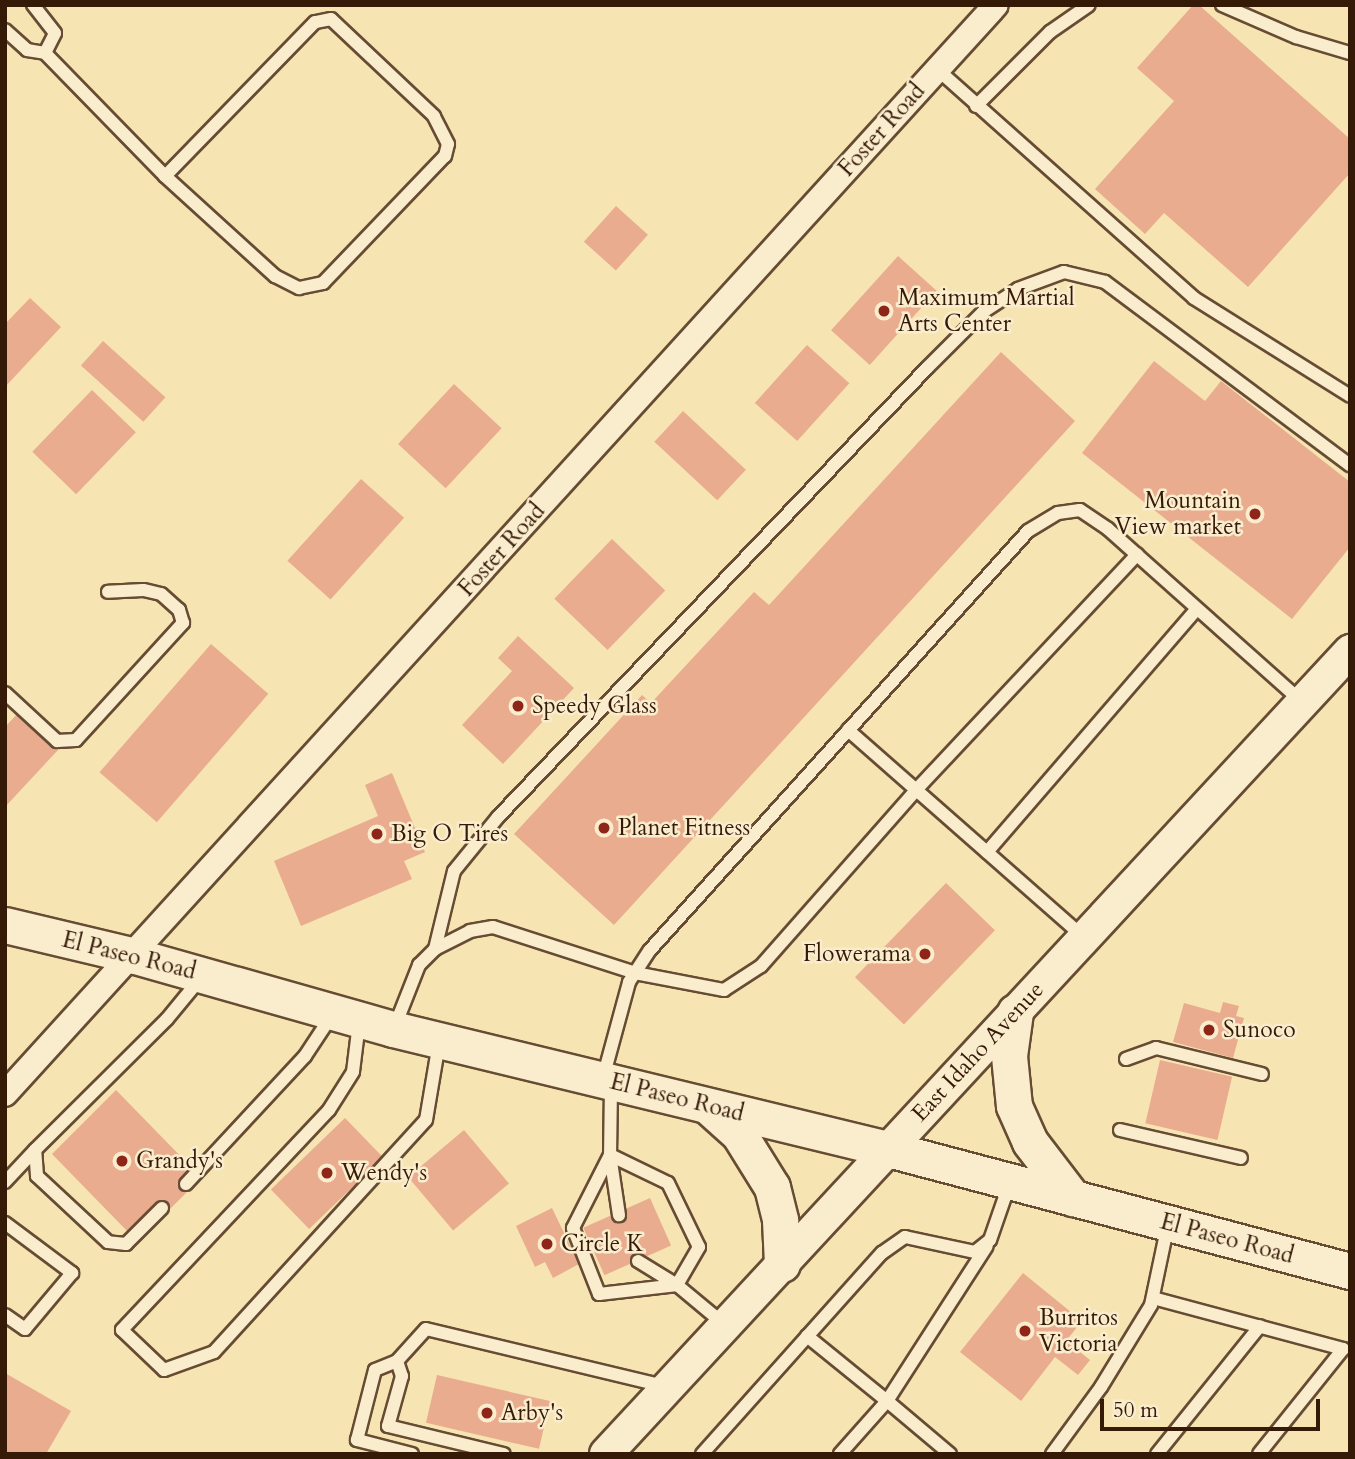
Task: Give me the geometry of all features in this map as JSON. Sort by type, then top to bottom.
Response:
[{"type":"main road","name":"El Paseo Road","points":[[5,925],[135,956],[393,1029],[888,1149],[1350,1271]]},
{"type":"main road","points":[[1016,1012],[1009,1056],[1014,1106],[1030,1142],[1073,1198]]},
{"type":"main road","points":[[707,1106],[739,1134],[766,1175],[778,1203],[782,1264]]},
{"type":"street","name":"Foster Road","points":[[5,1094],[135,956],[996,5]]},
{"type":"street","name":"East Idaho Avenue","points":[[606,1454],[1350,651]]},
{"type":"lane","points":[[33,5],[55,33],[45,53]]},
{"type":"lane","points":[[976,106],[1050,32],[1089,5]]},
{"type":"lane","points":[[1222,5],[1296,37],[1350,53]]},
{"type":"lane","points":[[5,30],[27,50],[45,53],[165,176],[275,276],[299,288],[323,283],[445,156],[448,144],[434,116],[331,19],[315,22],[165,176]]},
{"type":"lane","points":[[937,69],[1194,298],[1350,396]]},
{"type":"lane","points":[[435,949],[454,871],[498,817],[927,368],[983,312],[1018,289],[1064,272],[1105,282],[1350,465]]},
{"type":"lane","points":[[619,1214],[610,1155],[606,1081],[635,973],[650,950],[1028,531],[1058,513],[1080,510],[1137,555],[1302,702]]},
{"type":"lane","points":[[393,1029],[419,965],[435,949],[470,931],[493,927],[635,973],[724,990],[752,972],[916,790],[1137,555]]},
{"type":"lane","points":[[5,693],[57,741],[76,740],[183,623],[179,610],[161,594],[143,590],[108,592]]},
{"type":"lane","points":[[986,852],[1197,609]]},
{"type":"lane","points":[[848,730],[1084,937]]},
{"type":"lane","points":[[5,1182],[204,975]]},
{"type":"lane","points":[[346,1016],[353,1072],[329,1110],[122,1330],[164,1370],[214,1352],[426,1120],[439,1040]]},
{"type":"lane","points":[[186,1184],[305,1056],[346,1016]]},
{"type":"lane","points":[[1126,1059],[1156,1048],[1262,1074]]},
{"type":"lane","points":[[1120,1129],[1241,1158]]},
{"type":"lane","points":[[35,1150],[37,1176],[108,1242],[126,1244],[162,1208]]},
{"type":"lane","points":[[610,1155],[668,1183],[699,1247],[677,1285]]},
{"type":"lane","points":[[610,1155],[573,1228],[599,1294],[677,1285]]},
{"type":"lane","points":[[840,1454],[887,1401],[990,1240],[1010,1182]]},
{"type":"lane","points":[[5,1223],[72,1273],[25,1329],[5,1315]]},
{"type":"lane","points":[[1052,1454],[1101,1387],[1153,1298],[1168,1223]]},
{"type":"lane","points":[[702,1454],[807,1336],[898,1240],[912,1238],[975,1252],[990,1240]]},
{"type":"lane","points":[[638,1261],[677,1285],[725,1325]]},
{"type":"lane","points":[[1153,1298],[1347,1349],[1259,1454]]},
{"type":"lane","points":[[1157,1454],[1260,1326]]},
{"type":"lane","points":[[412,1454],[357,1440],[375,1370],[397,1361],[426,1329],[668,1387]]},
{"type":"lane","points":[[807,1336],[950,1454]]},
{"type":"lane","points":[[397,1361],[402,1376],[388,1426],[505,1454]]},
{"type":"building","points":[[1193,5],[1199,5],[1350,139],[1350,173],[1248,287],[1164,213],[1145,234],[1095,189],[1174,101],[1137,68]]},
{"type":"building","points":[[616,206],[648,235],[616,270],[584,242]]},
{"type":"building","name":"Maximum Martial Arts Center","points":[[898,256],[937,291],[870,365],[831,330]]},
{"type":"building","points":[[30,298],[61,327],[5,387],[5,324]]},
{"type":"building","points":[[103,341],[165,397],[143,422],[81,366]]},
{"type":"building","points":[[807,345],[849,383],[797,441],[755,403]]},
{"type":"building","points":[[1001,352],[1075,421],[614,925],[514,834],[642,695],[651,703],[754,592],[769,605]]},
{"type":"building","name":"Mountain View market","points":[[1154,361],[1205,401],[1221,381],[1350,482],[1350,547],[1292,619],[1082,453]]},
{"type":"building","points":[[454,384],[502,428],[446,488],[398,444]]},
{"type":"building","points":[[92,390],[136,432],[76,494],[32,452]]},
{"type":"building","points":[[683,411],[746,470],[717,500],[654,442]]},
{"type":"building","points":[[361,479],[404,518],[330,600],[287,561]]},
{"type":"building","points":[[612,539],[665,590],[608,650],[554,599]]},
{"type":"building","name":"Speedy Glass","points":[[518,636],[574,688],[503,764],[462,725],[512,671],[498,658]]},
{"type":"building","points":[[211,644],[268,694],[157,822],[99,772]]},
{"type":"building","points":[[18,713],[58,750],[5,807],[5,727]]},
{"type":"building","name":"Big O Tires","points":[[392,773],[425,852],[404,861],[412,879],[301,926],[274,861],[378,816],[365,785]]},
{"type":"building","name":"Flowerama","points":[[946,883],[995,930],[904,1024],[855,977]]},
{"type":"building","name":"Sunoco","points":[[1223,1002],[1239,1006],[1236,1016],[1244,1018],[1233,1058],[1173,1042],[1184,1003],[1220,1013]]},
{"type":"building","name":"Sunoco","points":[[1160,1060],[1232,1077],[1217,1140],[1145,1123]]},
{"type":"building","name":"Grandy's","points":[[116,1090],[192,1168],[181,1179],[190,1189],[167,1212],[158,1203],[129,1233],[52,1154]]},
{"type":"building","name":"Wendy's","points":[[345,1118],[383,1158],[309,1229],[271,1190]]},
{"type":"building","points":[[464,1130],[509,1184],[453,1231],[408,1177]]},
{"type":"building","name":"Circle K","points":[[650,1198],[671,1246],[604,1275],[583,1228]]},
{"type":"building","name":"Circle K","points":[[552,1208],[579,1264],[553,1278],[545,1262],[535,1267],[516,1226]]},
{"type":"building","name":"Burritos Victoria","points":[[1023,1273],[1082,1321],[1066,1341],[1090,1360],[1078,1375],[1055,1357],[1021,1401],[960,1352]]},
{"type":"building","points":[[5,1373],[71,1411],[46,1454],[5,1454]]},
{"type":"building","name":"Arby's","points":[[437,1375],[550,1401],[539,1449],[426,1423]]},
{"type":"place","name":"Maximum Martial Arts Center","points":[[884,311]]},
{"type":"place","name":"Mountain View market","points":[[1255,514]]},
{"type":"place","name":"Speedy Glass","points":[[518,706]]},
{"type":"place","name":"Planet Fitness","points":[[604,828]]},
{"type":"place","name":"Big O Tires","points":[[377,834]]},
{"type":"place","name":"Flowerama","points":[[925,954]]},
{"type":"place","name":"Sunoco","points":[[1209,1030]]},
{"type":"place","name":"Grandy's","points":[[122,1161]]},
{"type":"place","name":"Wendy's","points":[[327,1173]]},
{"type":"place","name":"Circle K","points":[[547,1244]]},
{"type":"place","name":"Burritos Victoria","points":[[1025,1331]]},
{"type":"place","name":"Arby's","points":[[487,1413]]}]
